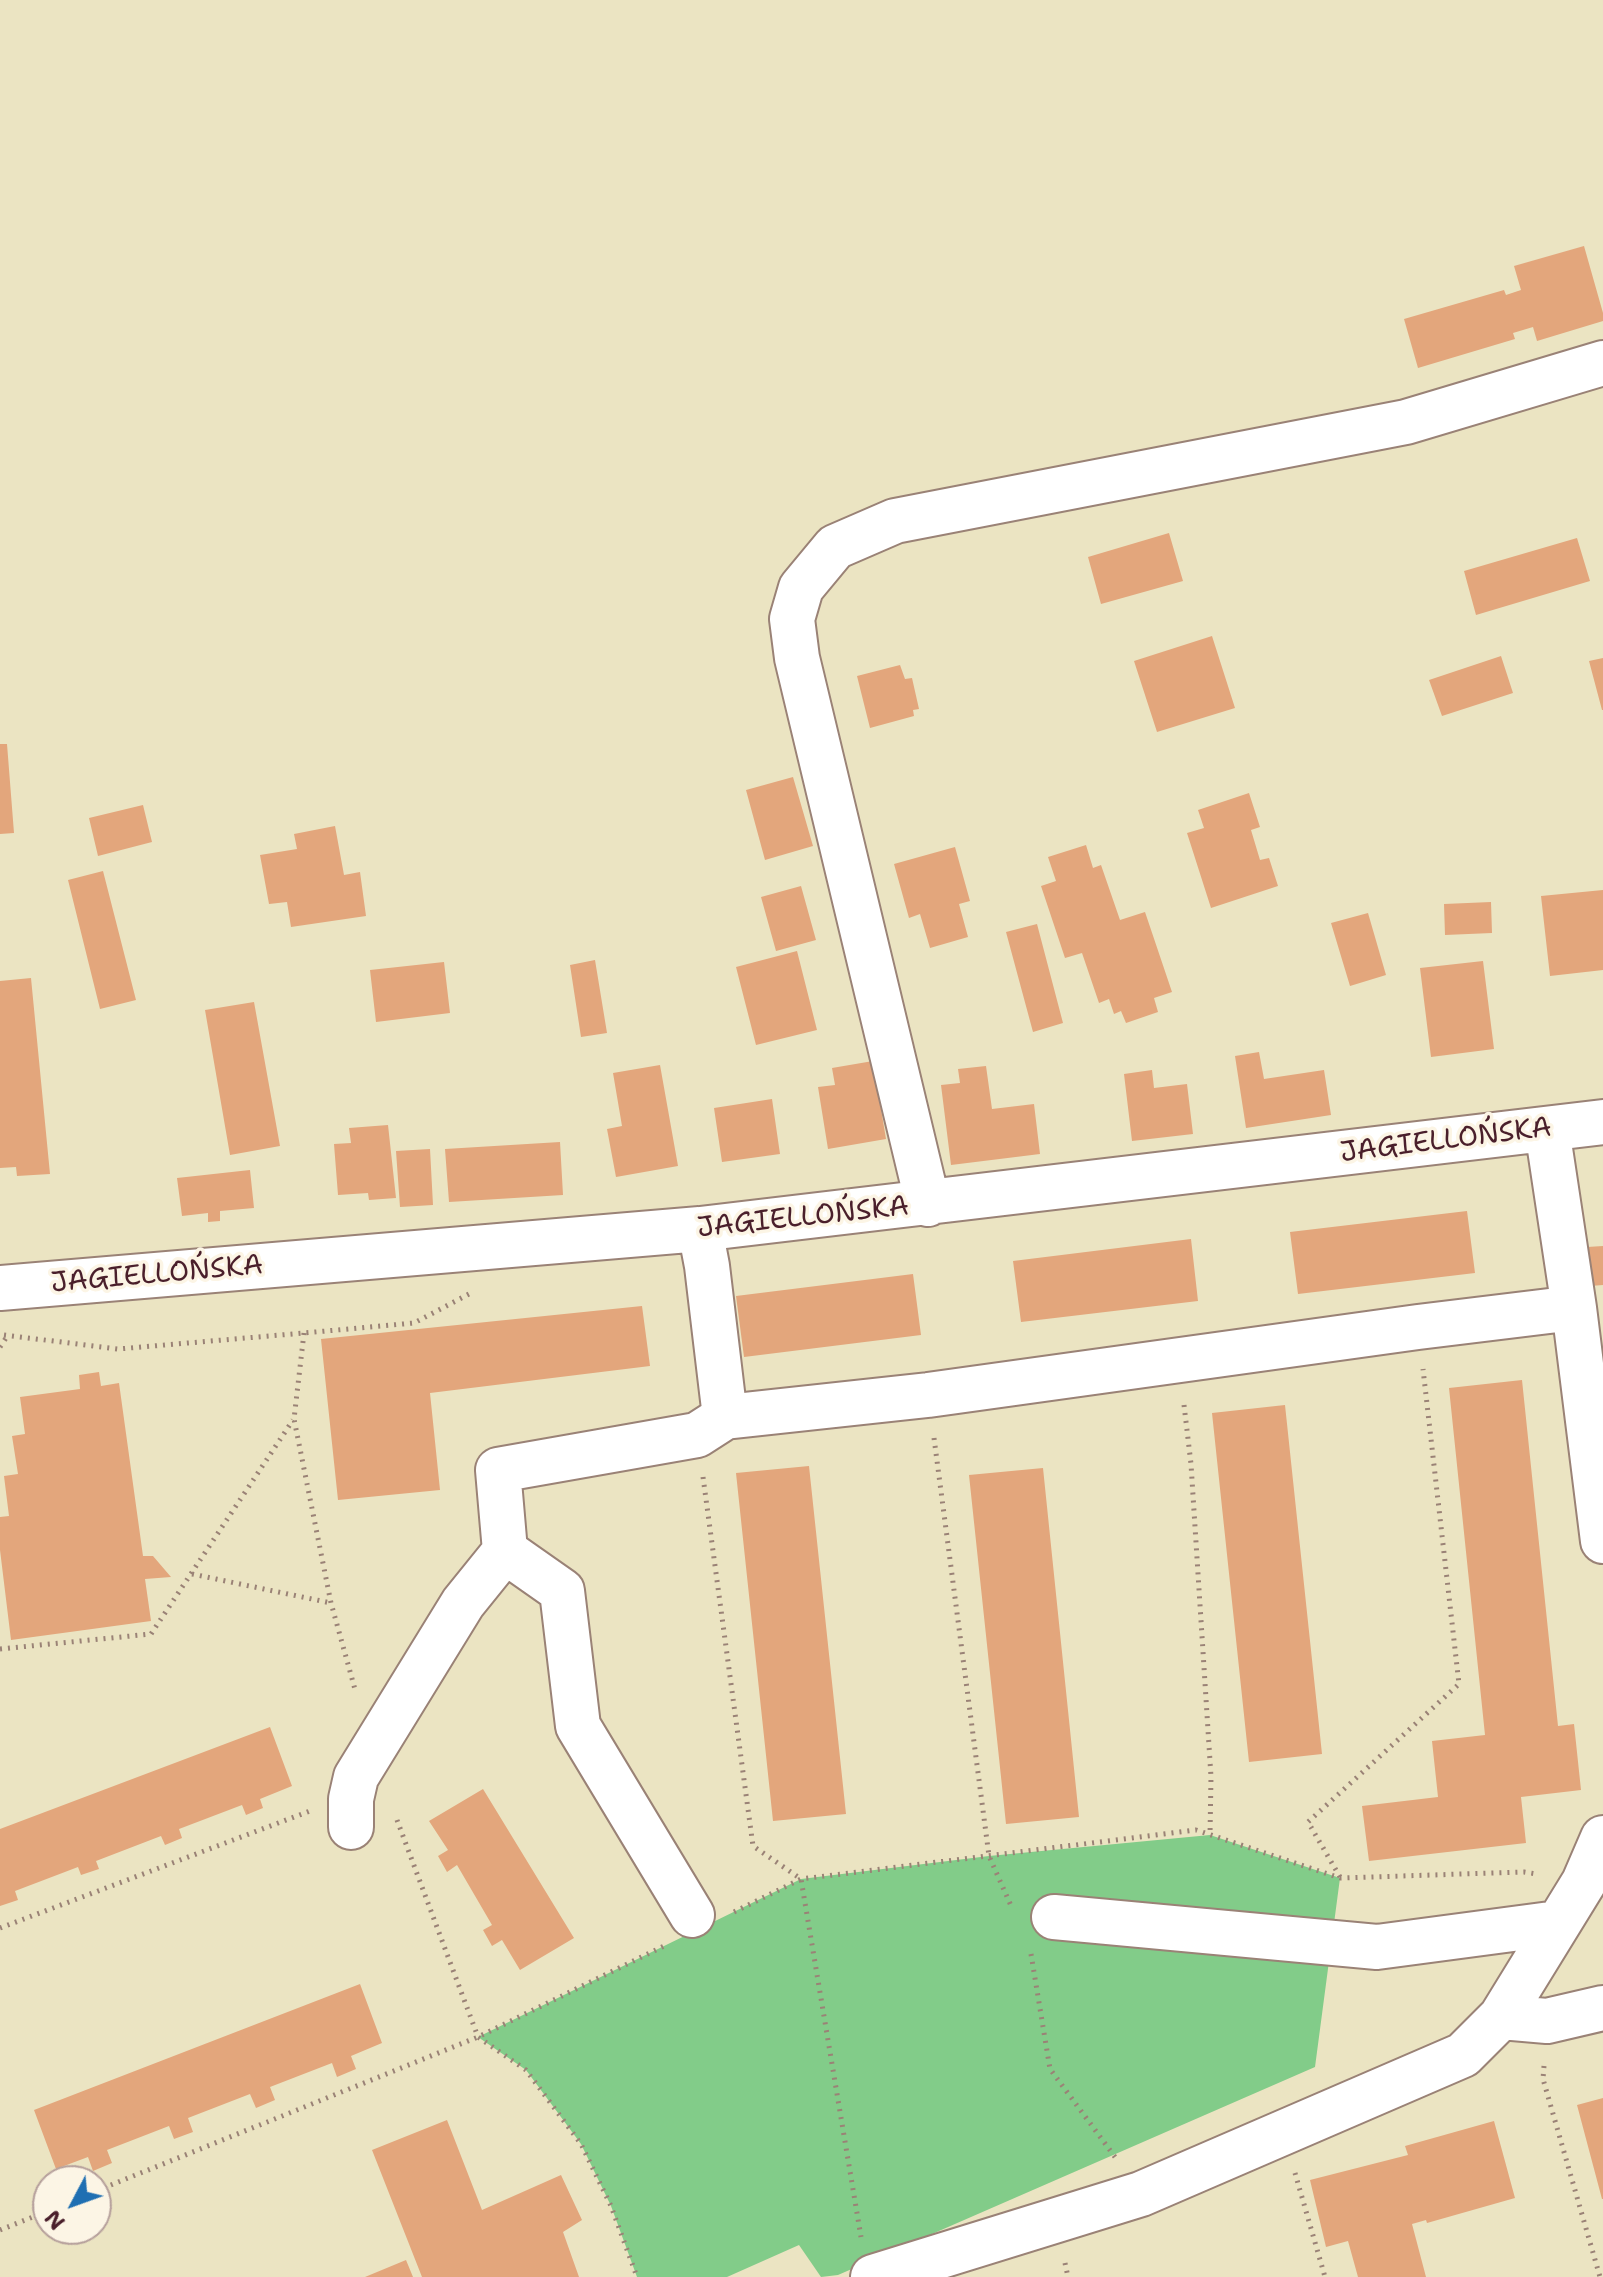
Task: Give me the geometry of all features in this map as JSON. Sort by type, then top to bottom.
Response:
[{"type":"street","points":[[928,1204],[797,658],[792,619],[801,588],[835,547],[895,521],[1406,422],[1603,363]]},
{"type":"street","name":"JAGIELLOŃSKA","points":[[0,1288],[700,1229],[1603,1122]]},
{"type":"street","points":[[1547,1129],[1574,1308],[1603,1541]]},
{"type":"street","points":[[700,1229],[707,1266],[711,1426]]},
{"type":"street","points":[[334,1818],[351,1799],[356,1777],[463,1603],[505,1551],[498,1470],[711,1426],[1574,1308]]},
{"type":"street","points":[[505,1551],[562,1591],[578,1726],[696,1925]]},
{"type":"street","points":[[868,2262],[1023,2228],[1141,2194],[1463,2055],[1501,2017],[1584,1882],[1603,1838]]},
{"type":"street","points":[[1034,1928],[1377,1947],[1558,1923]]},
{"type":"street","points":[[1501,2017],[1547,2021],[1603,2008]]},
{"type":"path","points":[[0,1334],[118,1349],[399,1325],[414,1323],[480,1288]]},
{"type":"path","points":[[1340,1878],[1308,1822],[1459,1684],[1418,1327]]},
{"type":"path","points":[[0,1347],[8,1335]]},
{"type":"path","points":[[1178,1362],[1191,1464],[1211,1777],[1210,1835]]},
{"type":"path","points":[[928,1395],[989,1856],[1034,1928],[1050,2069],[1141,2194]]},
{"type":"path","points":[[1,1650],[151,1634],[294,1419]]},
{"type":"path","points":[[711,1426],[753,1846],[801,1879],[868,2262]]},
{"type":"path","points":[[192,1574],[331,1603]]},
{"type":"path","points":[[0,1928],[334,1818]]},
{"type":"path","points":[[112,2185],[478,2037],[696,1925],[801,1879],[1196,1830],[1340,1878],[1524,1872],[1584,1882]]},
{"type":"path","points":[[1547,2021],[1543,2079],[1600,2277]]},
{"type":"path","points":[[478,2037],[526,2070],[581,2144],[611,2206],[637,2277]]},
{"type":"path","points":[[1284,2133],[1325,2277]]},
{"type":"path","points":[[0,2230],[32,2217]]},
{"type":"green space","points":[[1210,1835],[1340,1878],[1315,2067],[838,2275],[821,2277],[799,2245],[727,2277],[637,2277],[611,2206],[581,2144],[526,2070],[478,2037],[801,1879],[989,1856]]},
{"type":"building","points":[[1584,246],[1603,321],[1537,341],[1533,327],[1513,333],[1515,339],[1418,368],[1404,319],[1504,290],[1506,295],[1521,290],[1514,266]]},
{"type":"building","points":[[1169,533],[1183,581],[1101,604],[1088,557]]},
{"type":"building","points":[[1577,538],[1590,581],[1476,615],[1464,571]]},
{"type":"building","points":[[1212,636],[1235,708],[1157,732],[1134,661]]},
{"type":"building","points":[[1501,656],[1513,693],[1442,716],[1429,680]]},
{"type":"building","points":[[1603,658],[1603,710],[1602,710],[1589,661]]},
{"type":"building","points":[[900,665],[905,679],[912,678],[919,709],[913,710],[914,716],[870,728],[857,676]]},
{"type":"building","points":[[0,744],[7,744],[14,833],[0,834]]},
{"type":"building","points":[[793,777],[813,846],[765,860],[746,790]]},
{"type":"building","points":[[1249,793],[1260,827],[1251,830],[1260,860],[1269,858],[1278,886],[1211,908],[1187,833],[1204,828],[1198,810]]},
{"type":"building","points":[[143,805],[152,842],[98,856],[89,818]]},
{"type":"building","points":[[335,826],[344,875],[360,872],[366,916],[291,927],[287,902],[269,904],[260,855],[297,849],[294,834]]},
{"type":"building","points":[[1086,845],[1093,868],[1101,865],[1120,920],[1145,912],[1172,992],[1154,998],[1158,1012],[1126,1023],[1121,1011],[1114,1014],[1109,999],[1099,1003],[1082,953],[1065,958],[1041,886],[1056,881],[1048,857]]},
{"type":"building","points":[[955,847],[970,901],[959,904],[968,937],[930,948],[920,914],[909,918],[894,864]]},
{"type":"building","points":[[103,871],[136,1000],[100,1009],[68,880]]},
{"type":"building","points":[[801,886],[816,940],[776,951],[761,897]]},
{"type":"building","points":[[1603,890],[1603,970],[1550,976],[1541,896]]},
{"type":"building","points":[[1491,902],[1492,933],[1445,935],[1444,904]]},
{"type":"building","points":[[1368,913],[1386,975],[1350,986],[1331,923]]},
{"type":"building","points":[[1037,924],[1063,1023],[1033,1032],[1006,932]]},
{"type":"building","points":[[797,951],[817,1030],[756,1045],[736,967]]},
{"type":"building","points":[[595,960],[607,1033],[581,1037],[570,965]]},
{"type":"building","points":[[1483,961],[1494,1049],[1431,1057],[1420,968]]},
{"type":"building","points":[[444,962],[450,1013],[376,1022],[370,970]]},
{"type":"building","points":[[31,978],[50,1174],[17,1176],[16,1167],[0,1168],[0,981]]},
{"type":"building","points":[[254,1002],[280,1146],[230,1155],[205,1010]]},
{"type":"building","points":[[1259,1052],[1264,1079],[1324,1070],[1331,1115],[1246,1128],[1235,1056]]},
{"type":"building","points":[[873,1061],[886,1139],[828,1149],[818,1087],[835,1085],[832,1068]]},
{"type":"building","points":[[660,1065],[678,1166],[616,1177],[607,1129],[622,1126],[613,1073]]},
{"type":"building","points":[[986,1066],[992,1109],[1034,1104],[1040,1154],[951,1165],[941,1085],[960,1083],[958,1069]]},
{"type":"building","points":[[1152,1070],[1154,1088],[1187,1084],[1193,1134],[1132,1141],[1124,1074]]},
{"type":"building","points":[[772,1099],[780,1154],[722,1162],[714,1108]]},
{"type":"building","points":[[388,1125],[396,1198],[369,1200],[368,1193],[338,1195],[334,1144],[351,1143],[349,1128]]},
{"type":"building","points":[[560,1142],[563,1195],[449,1202],[445,1149]]},
{"type":"building","points":[[430,1149],[433,1205],[400,1207],[396,1151]]},
{"type":"building","points":[[250,1170],[254,1208],[220,1211],[220,1221],[208,1222],[208,1213],[182,1216],[177,1178]]},
{"type":"building","points":[[1467,1211],[1475,1273],[1298,1294],[1290,1232]]},
{"type":"building","points":[[1191,1239],[1198,1301],[1021,1322],[1013,1261]]},
{"type":"building","points":[[1603,1246],[1603,1285],[1590,1286],[1587,1247]]},
{"type":"building","points":[[913,1274],[921,1335],[744,1357],[736,1296]]},
{"type":"building","points":[[642,1306],[650,1366],[430,1393],[440,1490],[338,1500],[321,1339]]},
{"type":"building","points":[[99,1372],[101,1386],[119,1383],[143,1556],[153,1556],[171,1577],[145,1579],[151,1621],[11,1640],[0,1550],[0,1517],[9,1516],[4,1476],[18,1474],[12,1436],[25,1434],[20,1397],[80,1389],[79,1375]]},
{"type":"building","points":[[1522,1380],[1558,1726],[1574,1724],[1581,1790],[1521,1797],[1526,1843],[1369,1861],[1362,1806],[1438,1797],[1432,1741],[1485,1735],[1449,1388]]},
{"type":"building","points":[[1285,1405],[1322,1754],[1249,1762],[1212,1413]]},
{"type":"building","points":[[809,1466],[846,1814],[773,1821],[736,1473]]},
{"type":"building","points":[[1043,1468],[1079,1817],[1006,1824],[969,1475]]},
{"type":"building","points":[[270,1727],[292,1786],[260,1799],[263,1808],[246,1815],[242,1805],[179,1829],[182,1838],[165,1845],[161,1836],[96,1861],[99,1869],[81,1875],[78,1867],[15,1891],[18,1900],[0,1906],[0,1829]]},
{"type":"building","points":[[483,1789],[574,1938],[520,1970],[502,1940],[492,1946],[483,1930],[492,1925],[457,1865],[447,1872],[438,1856],[448,1850],[429,1821]]},
{"type":"building","points":[[360,1984],[382,2043],[351,2056],[356,2069],[337,2077],[332,2063],[270,2087],[275,2100],[256,2108],[250,2094],[188,2118],[193,2132],[174,2139],[169,2126],[107,2150],[112,2163],[107,2165],[91,2165],[88,2157],[67,2165],[55,2165],[34,2110]]},
{"type":"building","points":[[1603,2098],[1603,2199],[1602,2199],[1577,2105]]},
{"type":"building","points":[[447,2120],[482,2210],[561,2175],[582,2220],[563,2232],[579,2277],[422,2277],[372,2150]]},
{"type":"building","points":[[1494,2121],[1515,2198],[1427,2223],[1426,2220],[1412,2224],[1426,2277],[1358,2277],[1348,2241],[1326,2247],[1310,2180],[1408,2155],[1405,2146]]},
{"type":"building","points":[[406,2260],[413,2277],[365,2277]]}]
